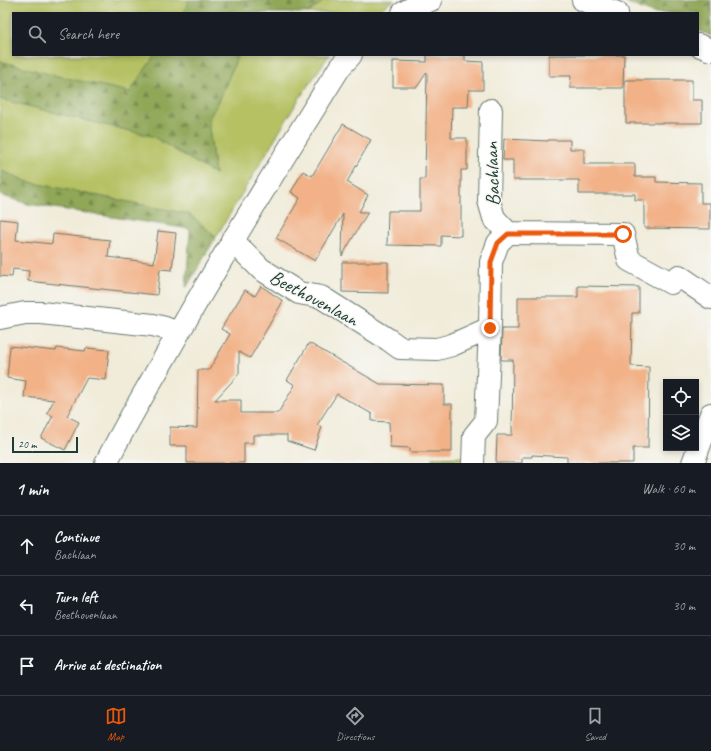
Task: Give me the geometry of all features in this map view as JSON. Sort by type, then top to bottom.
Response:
[{"type":"street","points":[[404,12],[410,8],[430,0]]},
{"type":"street","points":[[583,0],[614,12]]},
{"type":"street","points":[[699,44],[711,50]]},
{"type":"street","points":[[106,463],[178,333],[232,240],[340,67],[350,56]]},
{"type":"street","name":"Bachlaan","points":[[491,110],[489,201],[494,218],[508,234],[623,234],[629,260],[671,283],[679,276],[711,298]]},
{"type":"street","points":[[473,463],[474,436],[486,421],[491,262],[498,243],[508,234]]},
{"type":"street","name":"Beethovenlaan","points":[[232,240],[261,269],[299,293],[321,297],[400,348],[437,349],[452,345],[490,328]]},
{"type":"street","points":[[0,318],[25,313],[42,313],[153,325],[178,333]]},
{"type":"street","points":[[693,463],[711,414]]},
{"type":"green space","points":[[0,0],[189,0],[186,12],[12,12],[12,56],[172,56],[137,100],[0,78]]},
{"type":"green space","points":[[189,0],[325,0],[309,12],[183,12]]},
{"type":"green space","points":[[325,0],[394,0],[376,12],[309,12]]},
{"type":"green space","points":[[619,0],[711,0],[711,36],[699,30],[699,12],[650,12]]},
{"type":"green space","points":[[154,56],[238,56],[220,99],[208,120],[215,174],[152,136],[0,99],[0,61],[49,74],[130,92]]},
{"type":"green space","points":[[238,56],[328,56],[299,99],[216,237],[189,214],[28,182],[0,170],[0,99],[152,136],[215,174],[208,120],[220,99]]},
{"type":"green space","points":[[0,170],[28,182],[189,214],[216,237],[186,288],[190,229],[28,204],[0,195]]},
{"type":"green space","points":[[465,457],[465,463],[432,463],[432,458]]},
{"type":"building","points":[[427,56],[465,56],[465,61],[483,62],[483,90],[469,90],[468,107],[452,107],[451,138],[467,138],[467,170],[461,170],[461,236],[441,235],[441,246],[387,245],[388,211],[420,211],[420,179],[425,179],[427,72],[417,87],[393,87],[393,61],[427,62]]},
{"type":"building","points":[[549,56],[624,56],[623,88],[570,88],[571,76],[549,76]]},
{"type":"building","points":[[625,80],[692,80],[692,100],[702,100],[702,123],[626,123]]},
{"type":"building","points":[[343,124],[371,140],[347,182],[368,195],[359,212],[368,212],[342,256],[343,214],[315,261],[276,238],[300,198],[291,192],[303,171],[312,176]]},
{"type":"building","points":[[504,139],[548,141],[570,140],[570,149],[584,149],[584,164],[635,164],[635,177],[656,177],[656,182],[701,183],[701,203],[710,203],[710,229],[644,228],[644,200],[635,200],[635,194],[579,194],[579,180],[513,180],[513,160],[503,160]]},
{"type":"building","points":[[0,219],[18,221],[16,240],[52,244],[53,234],[110,240],[108,257],[154,263],[158,231],[176,233],[172,270],[160,269],[157,295],[28,281],[29,271],[13,269],[12,277],[0,276]]},
{"type":"building","points":[[342,262],[388,262],[388,293],[342,292]]},
{"type":"building","points":[[261,286],[283,301],[250,358],[239,352],[239,374],[215,400],[241,400],[241,413],[278,413],[295,385],[287,380],[309,343],[380,384],[444,385],[444,404],[452,404],[452,452],[410,452],[410,448],[390,447],[389,422],[372,421],[372,414],[337,394],[317,425],[322,427],[314,450],[287,441],[287,435],[253,435],[253,443],[244,443],[244,463],[187,463],[187,446],[170,446],[170,427],[197,428],[198,370],[209,370],[230,334],[221,329],[245,290],[255,296]]},
{"type":"building","points":[[578,286],[639,287],[639,313],[632,313],[631,366],[649,367],[648,448],[633,448],[633,463],[567,463],[567,457],[532,455],[532,457],[522,457],[522,463],[496,463],[497,435],[512,435],[513,360],[501,360],[502,329],[518,329],[518,297],[578,297]]},
{"type":"building","points":[[10,346],[56,351],[57,348],[85,351],[86,348],[109,350],[106,380],[87,378],[67,416],[79,422],[65,450],[41,438],[53,416],[47,413],[54,400],[24,397],[26,381],[7,378]]},
{"type":"route","points":[[490,328],[491,262],[498,243],[508,234],[623,234]]}]
